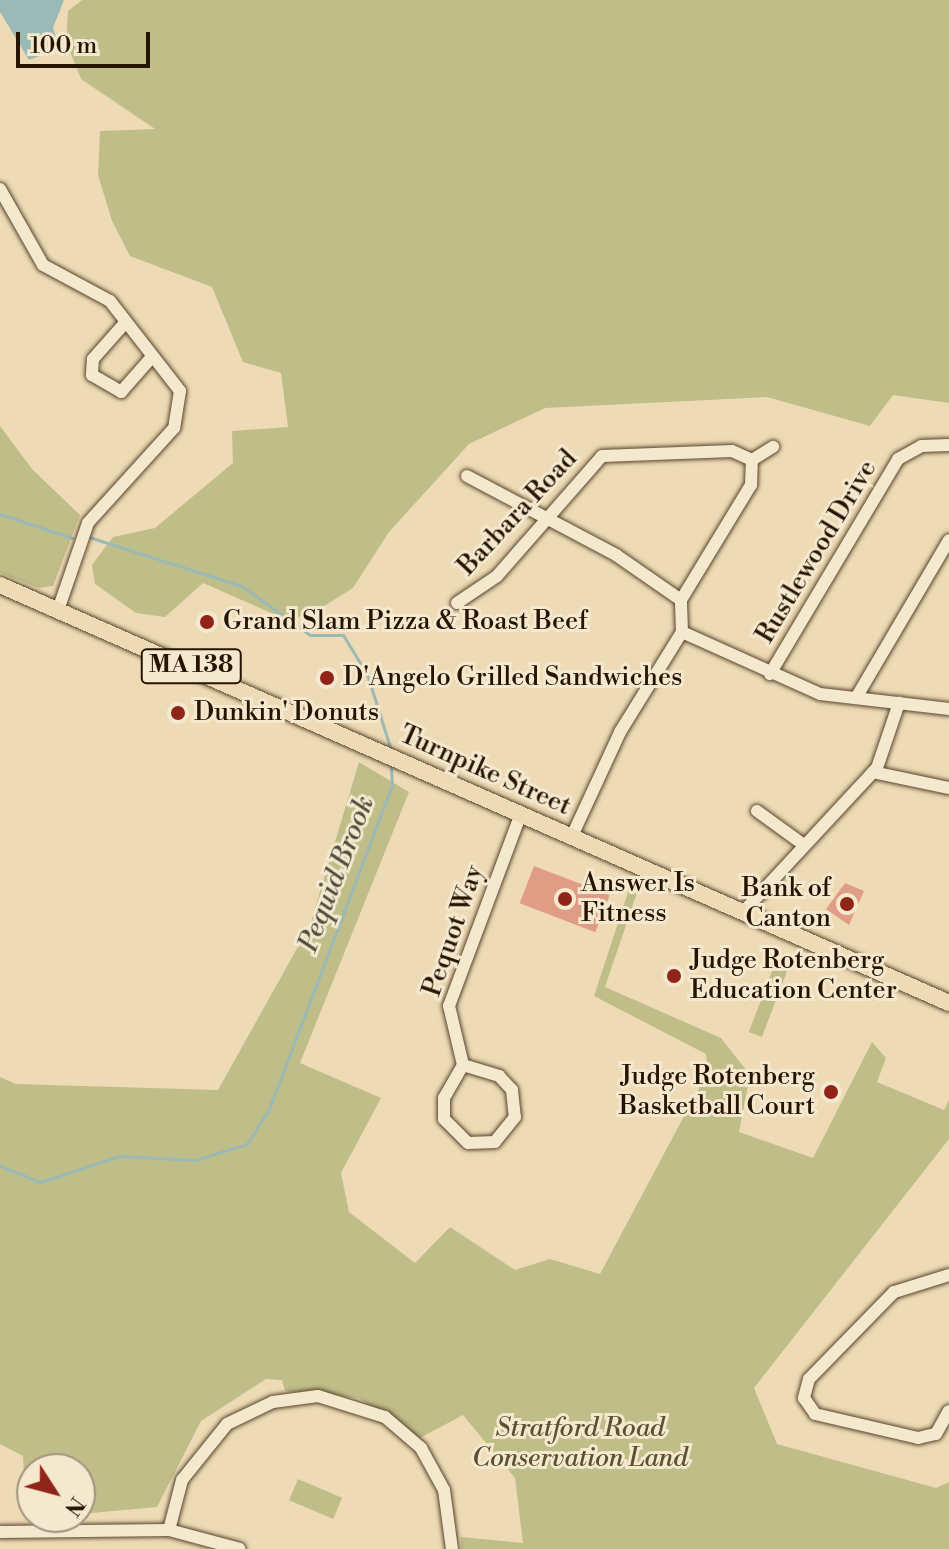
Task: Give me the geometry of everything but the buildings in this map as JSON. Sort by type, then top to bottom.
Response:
[{"type":"main road","name":"Turnpike Street","points":[[0,585],[949,1003]]},
{"type":"street","points":[[0,189],[43,265],[110,301],[124,324],[180,391],[179,418],[88,523],[58,610]]},
{"type":"street","points":[[124,324],[93,359],[92,375],[121,392],[151,358]]},
{"type":"street","name":"Rustlewood Drive","points":[[770,674],[898,459],[921,446],[949,445]]},
{"type":"street","points":[[572,836],[620,732],[682,632],[681,600],[751,485],[752,460],[773,447]]},
{"type":"street","name":"Barbara Road","points":[[457,603],[497,576],[602,456],[732,451],[752,460]]},
{"type":"street","points":[[467,476],[546,518],[681,600]]},
{"type":"street","points":[[856,698],[949,540]]},
{"type":"street","points":[[682,632],[820,694],[949,709]]},
{"type":"street","points":[[744,911],[873,772],[899,703]]},
{"type":"street","points":[[873,772],[949,788]]},
{"type":"street","points":[[757,811],[804,845]]},
{"type":"street","name":"Pequot Way","points":[[463,1065],[450,1028],[450,999],[521,813]]},
{"type":"street","points":[[463,1065],[499,1076],[512,1090],[515,1117],[495,1142],[468,1143],[447,1126],[444,1098],[463,1065]]},
{"type":"street","points":[[949,1275],[894,1292],[809,1379],[804,1398],[815,1414],[918,1438],[936,1434],[949,1411]]},
{"type":"street","points":[[169,1530],[182,1480],[217,1432],[273,1402],[318,1396],[385,1417],[421,1448],[444,1490],[452,1549]]},
{"type":"street","points":[[0,1532],[169,1530],[240,1549]]},
{"type":"green space","points":[[82,0],[949,0],[949,403],[893,395],[870,426],[767,397],[545,408],[469,444],[389,532],[353,588],[313,613],[287,620],[203,583],[165,617],[136,613],[95,584],[92,565],[113,537],[155,528],[233,463],[232,431],[288,427],[281,373],[243,362],[212,287],[130,256],[112,221],[98,175],[100,131],[155,129],[81,79],[66,42],[68,11]]},
{"type":"green space","points":[[0,426],[32,469],[80,515],[53,586],[38,588],[0,573]]},
{"type":"green space","name":"Stratford Road Conservation Land","points":[[359,762],[409,792],[300,1063],[381,1098],[341,1173],[349,1212],[415,1263],[450,1227],[515,1270],[550,1259],[600,1274],[708,1071],[706,1054],[594,996],[631,883],[639,887],[605,987],[721,1038],[750,1075],[739,1132],[813,1158],[872,1042],[886,1058],[877,1082],[944,1110],[949,1100],[949,1139],[754,1388],[777,1444],[936,1488],[949,1482],[949,1549],[461,1549],[461,1537],[523,1543],[515,1478],[463,1415],[420,1438],[359,1398],[285,1391],[282,1380],[266,1379],[201,1421],[157,1507],[96,1513],[96,1453],[17,1453],[0,1444],[0,1077],[16,1084],[218,1090],[310,925]]},
{"type":"green space","points":[[776,961],[789,966],[762,1037],[749,1032]]},
{"type":"green space","points":[[298,1479],[342,1498],[333,1519],[289,1500]]},
{"type":"water","points":[[0,0],[64,0],[53,28],[60,48],[29,60],[0,12]]},
{"type":"waterway","name":"Pequid Brook","points":[[0,514],[72,538]]},
{"type":"waterway","name":"Pequid Brook","points":[[89,537],[242,586],[310,635],[343,635],[367,674],[391,750]]},
{"type":"waterway","name":"Pequid Brook","points":[[0,1166],[40,1182],[119,1156],[195,1160],[247,1144],[269,1109],[392,786],[391,766]]},
{"type":"place","name":"Grand Slam Pizza & Roast Beef","points":[[207,622]]},
{"type":"place","name":"D'Angelo Grilled Sandwiches","points":[[327,678]]},
{"type":"place","name":"Dunkin' Donuts","points":[[178,713]]},
{"type":"place","name":"Answer Is Fitness","points":[[565,899]]},
{"type":"place","name":"Bank of Canton","points":[[847,904]]},
{"type":"place","name":"Judge Rotenberg Education Center","points":[[674,976]]},
{"type":"place","name":"Judge Rotenberg Basketball Court","points":[[831,1092]]}]
